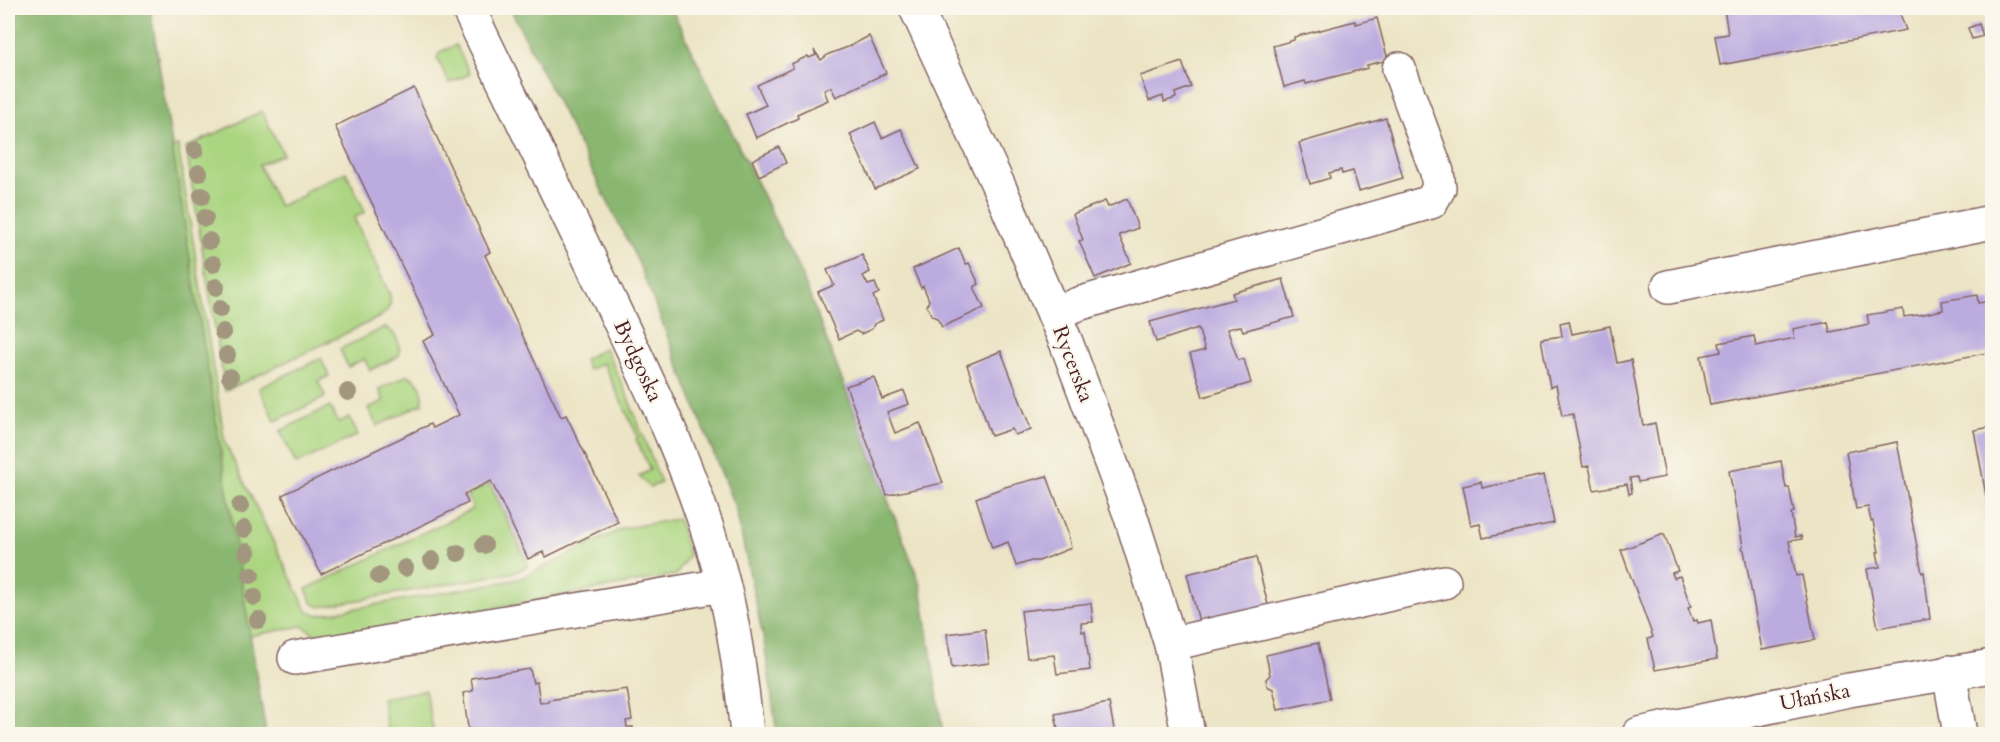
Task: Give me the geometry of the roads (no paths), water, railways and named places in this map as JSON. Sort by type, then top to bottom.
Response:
[{"type":"street","name":"Bydgoska","points":[[468,8],[654,393],[692,485],[723,585],[742,683],[747,735]]},
{"type":"street","name":"Rycerska","points":[[916,8],[1000,189],[1054,314],[1130,514],[1171,644],[1188,735]]},
{"type":"street","points":[[1054,314],[1078,304],[1431,202],[1439,188],[1437,172],[1399,69]]},
{"type":"street","points":[[1668,287],[1992,222]]},
{"type":"street","points":[[1171,644],[1444,582]]},
{"type":"street","points":[[295,658],[723,585]]},
{"type":"street","name":"Ułańska","points":[[1639,735],[1758,708],[1992,666]]},
{"type":"street","points":[[1949,672],[1960,735]]}]
